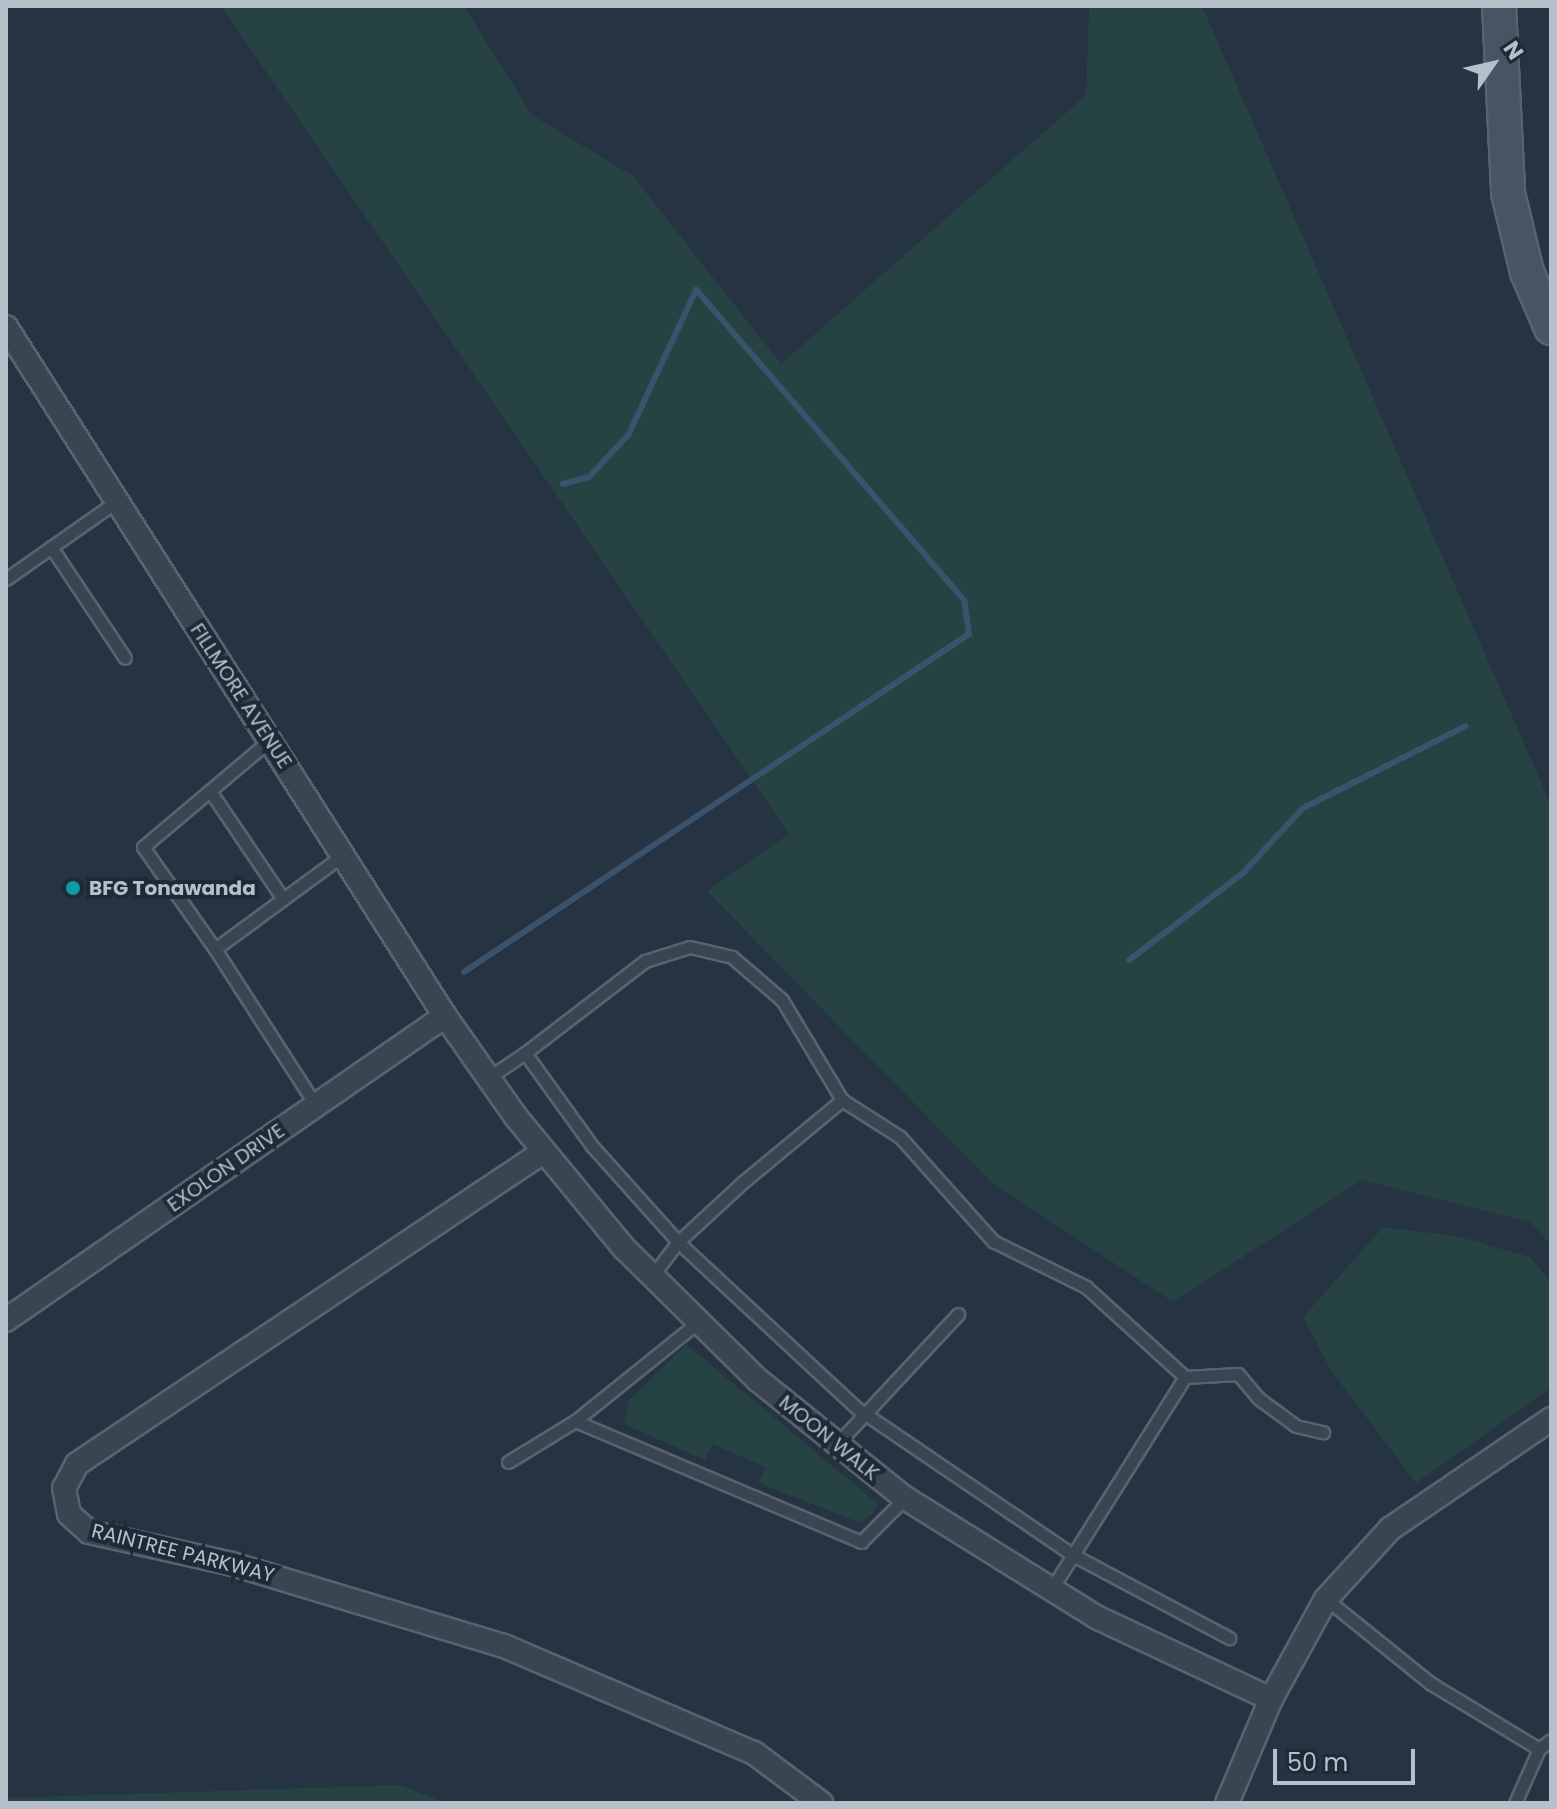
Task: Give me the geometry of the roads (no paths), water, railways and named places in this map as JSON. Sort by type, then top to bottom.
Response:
[{"type":"street","points":[[1499,6],[1503,141],[1521,248],[1551,328]]},
{"type":"street","name":"FILLMORE AVENUE","points":[[6,327],[483,1071]]},
{"type":"street","name":"EXOLON DRIVE","points":[[6,1320],[445,1016]]},
{"type":"street","name":"MOON WALK","points":[[483,1071],[543,1152],[651,1277],[697,1323],[836,1445],[905,1498],[1050,1591],[1271,1699]]},
{"type":"street","name":"RAINTREE PARKWAY","points":[[543,1152],[77,1464],[64,1488],[69,1514],[89,1532],[232,1564],[504,1646],[754,1753],[821,1803]]},
{"type":"street","points":[[1227,1803],[1271,1699],[1326,1599],[1390,1529],[1551,1419]]},
{"type":"lane","points":[[6,579],[117,501]]},
{"type":"lane","points":[[51,547],[125,658]]},
{"type":"lane","points":[[270,740],[143,847],[215,949],[316,1106]]},
{"type":"lane","points":[[210,791],[283,899]]},
{"type":"lane","points":[[215,949],[343,855]]},
{"type":"lane","points":[[483,1071],[525,1053],[645,961],[690,947],[732,957],[782,1000],[842,1100],[900,1137],[993,1241],[1086,1287],[1185,1377],[1238,1374],[1258,1398],[1296,1426],[1323,1432]]},
{"type":"lane","points":[[525,1053],[592,1146],[678,1242],[863,1412],[1073,1555],[1229,1638]]},
{"type":"lane","points":[[651,1277],[678,1242],[842,1100]]},
{"type":"lane","points":[[836,1445],[863,1412],[958,1314]]},
{"type":"lane","points":[[508,1462],[575,1421],[697,1323]]},
{"type":"lane","points":[[1050,1591],[1185,1377]]},
{"type":"lane","points":[[575,1421],[861,1542],[905,1498]]},
{"type":"lane","points":[[1326,1599],[1430,1683],[1539,1749]]},
{"type":"lane","points":[[1515,1803],[1539,1749],[1551,1740]]},
{"type":"waterway","points":[[464,972],[969,634],[964,600],[696,290],[629,434],[589,477],[563,484]]},
{"type":"waterway","points":[[1129,960],[1242,874],[1303,808],[1466,726]]},
{"type":"place","name":"BFG Tonawanda","points":[[73,888]]}]
